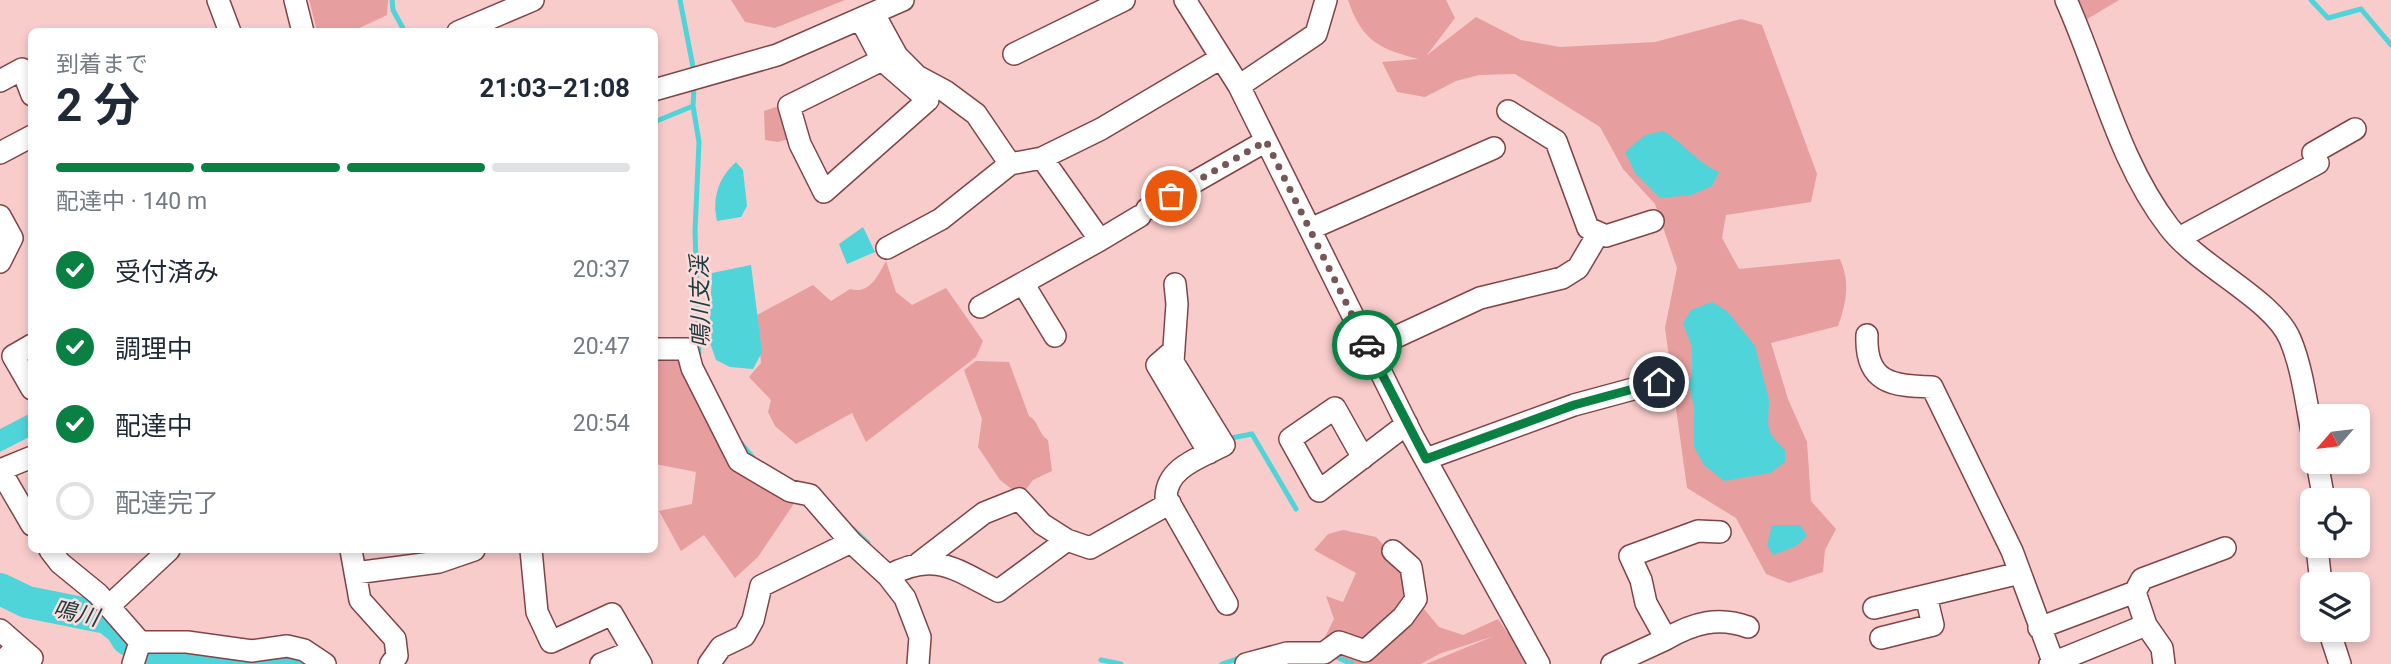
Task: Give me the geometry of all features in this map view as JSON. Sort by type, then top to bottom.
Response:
[{"type":"street","points":[[218,0],[228,28]]},
{"type":"street","points":[[295,0],[302,28]]},
{"type":"street","points":[[467,28],[533,0]]},
{"type":"street","points":[[658,89],[750,63],[903,0]]},
{"type":"street","points":[[1014,54],[1124,0]]},
{"type":"street","points":[[1185,0],[1239,86],[1407,424],[1539,664]]},
{"type":"street","points":[[1239,86],[1316,34],[1326,0]]},
{"type":"street","points":[[2066,0],[2092,57],[2118,138],[2169,227],[2197,257],[2264,308],[2289,337],[2305,404]]},
{"type":"street","points":[[867,17],[882,60],[928,100],[824,192],[800,144],[789,106],[882,60]]},
{"type":"street","points":[[867,17],[897,56],[917,76],[945,91],[976,114],[1010,164]]},
{"type":"street","points":[[887,248],[941,219],[1010,164],[1042,158],[1101,129],[1221,58]]},
{"type":"street","points":[[0,81],[22,69],[28,85]]},
{"type":"street","points":[[1508,111],[1556,141],[1588,229],[1606,236],[1653,221]]},
{"type":"street","points":[[2179,238],[2318,163],[2313,153],[2355,128]]},
{"type":"street","points":[[0,153],[28,138]]},
{"type":"street","points":[[980,307],[1024,285],[1266,141]]},
{"type":"street","points":[[1310,229],[1494,148]]},
{"type":"street","points":[[1042,158],[1100,240]]},
{"type":"street","points":[[0,216],[12,238],[4,260],[0,262]]},
{"type":"street","points":[[1370,349],[1480,298],[1562,278],[1578,268],[1598,234]]},
{"type":"street","points":[[1175,284],[1173,362],[1224,445],[1172,473],[1167,483],[1166,497],[1227,604]]},
{"type":"street","points":[[1024,285],[1055,336]]},
{"type":"street","points":[[1867,335],[1867,353],[1878,375],[1897,386],[1932,387],[2020,573],[2053,664],[2146,625]]},
{"type":"street","points":[[28,347],[13,356],[28,382]]},
{"type":"street","points":[[658,349],[687,349],[692,368],[739,461],[790,491],[810,495],[851,542],[901,578],[920,637],[918,664]]},
{"type":"street","points":[[1426,459],[1574,405],[1659,382]]},
{"type":"street","points":[[1363,458],[1407,424]]},
{"type":"street","points":[[28,459],[0,470],[28,519]]},
{"type":"street","points":[[901,578],[984,513],[1019,499],[1042,524],[1067,540],[1090,548],[1170,503]]},
{"type":"street","points":[[1666,639],[1646,603],[1641,580],[1630,556],[1698,531],[1720,532]]},
{"type":"street","points":[[901,578],[944,564],[998,591],[1067,540]]},
{"type":"street","points":[[709,664],[721,648],[744,636],[753,620],[761,586],[851,542]]},
{"type":"street","points":[[2039,628],[2135,592],[2143,579],[2225,548]]},
{"type":"street","points":[[1246,664],[1287,653],[1330,649],[1339,642],[1365,651],[1403,617],[1416,598],[1411,567],[1393,551]]},
{"type":"street","points":[[52,553],[109,606],[137,654],[187,642],[252,651],[287,646],[304,650],[325,664]]},
{"type":"street","points":[[109,606],[166,553]]},
{"type":"street","points":[[352,553],[360,600],[395,639],[397,656],[391,664]]},
{"type":"street","points":[[355,573],[439,562],[465,553]]},
{"type":"street","points":[[531,553],[537,612],[551,642],[612,614],[637,657],[601,664]]},
{"type":"street","points":[[1874,608],[2020,573]]},
{"type":"street","points":[[2135,592],[2146,625],[2162,648],[2164,664]]},
{"type":"street","points":[[1881,638],[1933,625],[1926,596]]},
{"type":"street","points":[[1612,664],[1682,629],[1713,621],[1730,620],[1748,627]]},
{"type":"street","points":[[0,630],[27,661]]},
{"type":"street","points":[[2333,642],[2340,664]]},
{"type":"street","points":[[0,664],[10,654],[27,661]]},
{"type":"shaded area","points":[[309,0],[388,0],[387,15],[359,28],[316,28]]},
{"type":"shaded area","points":[[731,0],[845,0],[775,28],[745,22]]},
{"type":"shaded area","points":[[1348,0],[1446,0],[1455,18],[1427,55],[1476,17],[1521,40],[1560,47],[1655,42],[1741,19],[1762,25],[1817,174],[1811,202],[1726,215],[1722,238],[1739,269],[1840,259],[1843,267],[1846,292],[1838,326],[1771,343],[1788,399],[1807,442],[1811,501],[1836,529],[1825,550],[1823,572],[1789,583],[1766,574],[1736,518],[1687,488],[1665,328],[1677,268],[1655,204],[1623,169],[1600,127],[1515,74],[1479,75],[1456,81],[1425,97],[1397,92],[1382,62],[1419,59],[1383,47],[1374,41],[1359,25]]},
{"type":"shaded area","points":[[2074,0],[2119,0],[2084,21]]},
{"type":"shaded area","points":[[785,104],[792,138],[778,142],[765,140],[764,111]]},
{"type":"shaded area","points":[[886,261],[896,292],[912,305],[946,288],[983,341],[976,357],[866,442],[852,413],[796,444],[775,426],[768,412],[771,400],[749,377],[761,363],[757,315],[813,285],[831,301],[850,289],[863,289],[873,282]]},
{"type":"shaded area","points":[[658,356],[679,358],[731,461],[797,499],[758,557],[735,578],[704,535],[681,551],[659,511],[692,504],[696,472],[658,465]]},
{"type":"shaded area","points":[[976,361],[1009,362],[1029,416],[1048,440],[1052,471],[1033,480],[1021,496],[1000,480],[978,447],[982,419],[964,370]]},
{"type":"shaded area","points":[[1343,530],[1376,537],[1407,569],[1412,600],[1363,647],[1327,645],[1325,637],[1334,619],[1326,596],[1343,602],[1356,573],[1314,550],[1328,534]]},
{"type":"shaded area","points":[[1419,603],[1439,627],[1463,635],[1498,619],[1507,632],[1513,630],[1531,664],[1426,664],[1494,636],[1439,654],[1421,664],[1356,664],[1330,653],[1366,655]]},
{"type":"water","points":[[1663,131],[1703,163],[1719,172],[1712,186],[1691,195],[1660,198],[1635,173],[1625,152],[1645,135]]},
{"type":"water","points":[[736,162],[743,170],[747,206],[741,217],[717,221],[715,204],[718,189]]},
{"type":"water","points":[[863,227],[875,252],[847,264],[839,244]]},
{"type":"water","points":[[751,265],[762,352],[753,369],[730,367],[716,360],[709,340],[712,273]]},
{"type":"water","points":[[1712,302],[1727,311],[1755,346],[1769,400],[1768,424],[1771,435],[1785,450],[1785,462],[1770,473],[1724,481],[1704,465],[1694,447],[1694,408],[1689,385],[1692,347],[1683,323],[1691,310]]},
{"type":"water","points":[[28,415],[28,438],[0,452],[0,429]]},
{"type":"water","points":[[1772,525],[1800,525],[1807,536],[1796,546],[1773,555],[1767,545]]},
{"type":"waterway","name":"鳴川支渓","points":[[392,0],[393,10],[403,28]]},
{"type":"waterway","points":[[680,0],[694,72]]},
{"type":"waterway","points":[[2311,0],[2328,18],[2361,9],[2391,45]]},
{"type":"waterway","points":[[693,106],[694,86]]},
{"type":"waterway","name":"鳴川支渓","points":[[658,120],[693,106],[699,142],[695,231],[699,354]]},
{"type":"waterway","points":[[1226,439],[1252,434],[1296,509]]},
{"type":"waterway","name":"鳴川支渓","points":[[740,442],[756,461]]},
{"type":"waterway","name":"鳴川支渓","points":[[852,528],[868,543]]},
{"type":"waterway","name":"鳴川","points":[[0,589],[27,602],[107,618],[121,629],[127,639],[152,654],[249,661],[280,657],[310,664]]},
{"type":"waterway","points":[[1330,654],[1352,664]]},
{"type":"waterway","points":[[1222,664],[1242,657]]},
{"type":"waterway","points":[[1101,660],[1121,664]]},
{"type":"way so far","points":[[1171,196],[1266,141],[1367,345]]},
{"type":"route","points":[[1367,345],[1426,459],[1574,405],[1659,382]]}]
